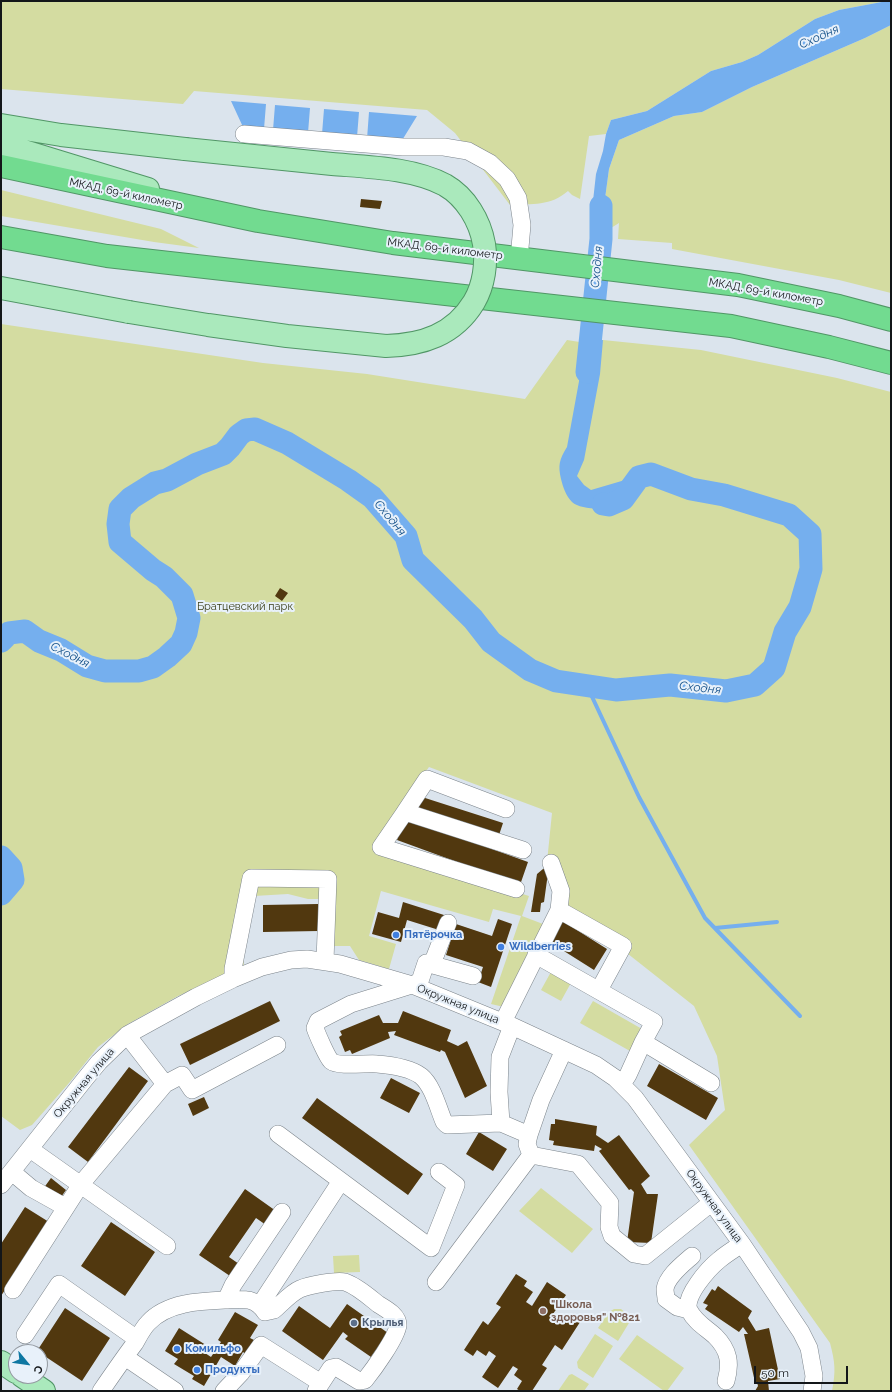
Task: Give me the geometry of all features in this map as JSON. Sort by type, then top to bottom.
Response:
[{"type":"highway","name":"МКАД, 69-й километр","points":[[1,166],[258,221],[393,243],[738,285],[839,306],[891,320]]},
{"type":"highway","points":[[1,237],[107,256],[731,326],[829,347],[891,363]]},
{"type":"main road","points":[[1,125],[61,135],[367,167],[409,173],[433,180],[446,186],[456,194],[473,214],[479,225],[485,251],[483,277],[480,289],[467,312],[448,330],[438,336],[425,341],[400,346],[386,346],[287,336],[208,325],[1,288]]},
{"type":"main road","points":[[1,144],[258,221]]},
{"type":"main road","points":[[1,248],[107,256]]},
{"type":"main road","points":[[34,1384],[44,1391]]},
{"type":"street","points":[[244,134],[403,147],[444,147],[468,152],[490,163],[507,179],[518,198],[522,225],[519,259]]},
{"type":"street","points":[[506,810],[427,779],[381,847],[516,889]]},
{"type":"street","points":[[405,812],[522,850]]},
{"type":"street","points":[[501,1123],[499,1092],[500,1057],[507,1024],[536,955],[559,910],[561,891],[551,863]]},
{"type":"street","points":[[233,979],[233,969],[252,878],[328,879],[325,961]]},
{"type":"street","points":[[559,910],[623,946],[599,990]]},
{"type":"street","points":[[432,964],[448,923]]},
{"type":"street","points":[[536,955],[654,1022],[628,1075],[622,1084]]},
{"type":"street","name":"Окружная улица","points":[[6,1178],[99,1062],[127,1035],[196,997],[262,967],[278,962],[307,959],[340,964],[412,985],[507,1024],[596,1065],[622,1084],[635,1098],[742,1244],[802,1332],[809,1348],[814,1376],[812,1391]]},
{"type":"street","points":[[473,976],[426,963],[420,981],[412,985],[351,1004],[318,1021],[315,1028],[331,1061],[338,1064],[378,1064],[410,1070],[421,1077],[430,1087],[444,1122],[447,1125],[501,1123],[521,1129],[531,1155]]},
{"type":"street","points":[[127,1035],[165,1084]]},
{"type":"street","points":[[643,1042],[711,1084]]},
{"type":"street","points":[[13,1290],[81,1184],[165,1084],[182,1075],[192,1090],[277,1045]]},
{"type":"street","points":[[521,1129],[541,1100],[564,1050]]},
{"type":"street","points":[[278,1134],[431,1248],[456,1186],[439,1172]]},
{"type":"street","points":[[30,1149],[81,1184],[107,1210],[168,1246]]},
{"type":"street","points":[[531,1155],[578,1164],[610,1203],[609,1227],[612,1236],[634,1254],[645,1256],[711,1203]]},
{"type":"street","points":[[436,1282],[531,1155]]},
{"type":"street","points":[[6,1178],[31,1188],[65,1207]]},
{"type":"street","points":[[260,1305],[341,1181]]},
{"type":"street","points":[[226,1300],[233,1285],[282,1212]]},
{"type":"street","points":[[726,1381],[729,1366],[728,1356],[715,1336],[694,1319],[688,1310],[687,1305],[688,1299],[705,1273],[718,1260],[742,1244]]},
{"type":"street","points":[[688,1310],[677,1307],[666,1299],[665,1288],[670,1278],[692,1256]]},
{"type":"street","points":[[101,1391],[149,1322],[171,1308],[204,1301],[252,1301],[260,1305],[265,1312],[274,1310],[300,1289],[320,1284],[344,1282],[363,1292],[391,1312],[397,1319],[398,1326],[392,1339],[365,1380],[359,1381],[336,1367],[331,1368],[319,1387],[261,1345],[241,1373],[224,1391]]},
{"type":"street","points":[[25,1334],[59,1284],[137,1339]]},
{"type":"street","points":[[125,1357],[175,1391]]},
{"type":"green space","points":[[1,1],[887,1],[839,10],[815,19],[758,55],[742,62],[711,71],[647,111],[611,120],[606,134],[589,136],[580,199],[568,191],[562,196],[548,202],[510,205],[455,133],[427,110],[194,91],[183,104],[1,89]]},
{"type":"green space","points":[[891,25],[891,293],[839,280],[672,249],[672,243],[618,239],[619,223],[611,228],[607,238],[604,206],[609,169],[619,140],[674,116],[702,112],[752,87],[865,38]]},
{"type":"green space","points":[[1,190],[161,229],[199,248],[154,242],[1,216]]},
{"type":"green space","name":"Братцевский парк","points":[[1,324],[263,363],[367,374],[525,399],[567,340],[586,343],[603,340],[701,350],[837,378],[891,392],[891,1391],[832,1391],[834,1367],[830,1343],[689,1145],[725,1110],[717,1056],[694,1006],[566,905],[547,862],[552,813],[429,767],[372,847],[529,896],[522,916],[543,924],[504,1007],[491,1004],[521,916],[493,909],[489,922],[381,891],[369,936],[396,944],[389,969],[359,960],[350,946],[331,946],[329,899],[308,899],[288,894],[254,896],[238,899],[244,967],[178,996],[128,1024],[98,1047],[32,1125],[20,1130],[1,1116]]},
{"type":"green space","points":[[552,970],[572,981],[561,1001],[541,990]]},
{"type":"green space","points":[[593,1001],[642,1029],[630,1051],[580,1023]]},
{"type":"green space","points":[[541,1188],[593,1229],[572,1253],[519,1211]]},
{"type":"green space","points":[[359,1255],[360,1272],[334,1273],[333,1256]]},
{"type":"green space","points":[[614,1309],[621,1309],[632,1318],[618,1341],[598,1328],[609,1312]]},
{"type":"green space","points":[[595,1334],[613,1346],[593,1378],[578,1368],[577,1362]]},
{"type":"green space","points":[[637,1335],[684,1368],[667,1391],[664,1391],[619,1359]]},
{"type":"green space","points":[[572,1374],[589,1384],[584,1391],[558,1391],[569,1375]]},
{"type":"water","points":[[891,1],[891,25],[865,38],[752,87],[702,112],[674,116],[619,140],[609,169],[604,206],[607,238],[594,237],[595,215],[593,201],[596,174],[611,120],[647,111],[711,71],[742,62],[758,55],[815,19],[839,10]]},
{"type":"water","points":[[231,101],[266,104],[264,129],[243,127]]},
{"type":"water","points":[[275,105],[310,108],[308,133],[273,130]]},
{"type":"water","points":[[324,109],[359,112],[357,137],[322,134]]},
{"type":"water","points":[[369,112],[417,116],[401,142],[367,139]]},
{"type":"water","points":[[603,340],[600,374],[584,460],[577,476],[584,485],[591,490],[625,480],[631,498],[617,506],[607,508],[587,508],[576,505],[566,494],[559,466],[567,447],[586,343]]},
{"type":"building","points":[[361,199],[382,201],[380,209],[360,207]]},
{"type":"building","points":[[280,588],[288,593],[282,601],[275,596]]},
{"type":"building","points":[[422,797],[503,823],[499,835],[418,808]]},
{"type":"building","points":[[406,818],[528,862],[520,885],[397,840]]},
{"type":"building","points":[[546,868],[548,873],[544,902],[541,903],[540,912],[531,912],[537,874]]},
{"type":"building","points":[[403,902],[444,915],[439,930],[407,920],[401,942],[372,934],[378,912],[399,918]]},
{"type":"building","points":[[318,904],[318,931],[263,932],[263,905]]},
{"type":"building","points":[[498,919],[512,924],[491,987],[478,982],[483,967],[446,955],[456,924],[492,936]]},
{"type":"building","points":[[561,920],[607,949],[594,970],[548,941]]},
{"type":"building","points":[[270,1001],[280,1021],[190,1065],[180,1044]]},
{"type":"building","points":[[403,1011],[451,1030],[447,1041],[458,1046],[467,1041],[487,1086],[465,1098],[445,1052],[441,1050],[440,1052],[394,1035],[396,1031],[388,1032],[390,1038],[352,1054],[350,1050],[345,1052],[339,1037],[342,1035],[340,1031],[379,1015],[383,1023],[398,1023]]},
{"type":"building","points":[[659,1064],[718,1098],[706,1120],[647,1086]]},
{"type":"building","points":[[129,1067],[148,1081],[88,1162],[68,1147]]},
{"type":"building","points":[[391,1078],[420,1093],[409,1113],[380,1098]]},
{"type":"building","points":[[204,1097],[209,1108],[193,1116],[188,1104]]},
{"type":"building","points":[[317,1098],[423,1174],[408,1195],[302,1118]]},
{"type":"building","points":[[555,1119],[597,1126],[596,1135],[608,1143],[619,1135],[650,1176],[641,1184],[647,1194],[658,1194],[651,1243],[627,1242],[634,1192],[631,1189],[629,1190],[599,1151],[602,1149],[595,1145],[594,1151],[553,1145],[554,1141],[549,1140],[551,1124],[555,1124]]},
{"type":"building","points":[[479,1132],[507,1149],[493,1171],[466,1154]]},
{"type":"building","points":[[51,1178],[66,1190],[59,1200],[43,1189]]},
{"type":"building","points":[[245,1189],[276,1211],[266,1225],[256,1218],[229,1257],[239,1264],[230,1276],[199,1255]]},
{"type":"building","points":[[25,1207],[49,1222],[1,1296],[1,1244]]},
{"type":"building","points":[[111,1222],[155,1252],[125,1296],[81,1266]]},
{"type":"building","points":[[516,1274],[527,1281],[524,1286],[533,1292],[526,1302],[532,1306],[547,1282],[566,1295],[553,1314],[559,1318],[561,1315],[568,1319],[573,1313],[582,1319],[562,1350],[555,1345],[542,1365],[547,1368],[532,1391],[520,1391],[517,1389],[522,1381],[514,1375],[518,1369],[513,1366],[498,1388],[482,1377],[496,1356],[489,1351],[486,1356],[477,1350],[473,1356],[464,1350],[483,1321],[488,1325],[501,1307],[496,1304]]},
{"type":"building","points":[[718,1286],[752,1311],[748,1318],[756,1331],[769,1328],[780,1379],[768,1381],[769,1391],[755,1391],[758,1386],[757,1382],[755,1382],[744,1334],[748,1334],[743,1327],[739,1332],[705,1309],[708,1305],[703,1303],[712,1289],[715,1291]]},
{"type":"building","points":[[347,1304],[388,1333],[371,1357],[345,1339],[348,1336],[343,1332],[323,1360],[282,1331],[299,1306],[330,1328]]},
{"type":"building","points":[[65,1308],[110,1338],[82,1381],[48,1358],[48,1344],[42,1344]]},
{"type":"building","points":[[235,1312],[258,1325],[250,1338],[256,1341],[247,1355],[243,1352],[235,1366],[221,1357],[204,1386],[192,1379],[194,1376],[174,1364],[178,1359],[165,1351],[179,1328],[209,1347],[205,1353],[211,1357],[221,1342],[218,1340]]},
{"type":"waterway","name":"Сходня","points":[[587,372],[601,239],[601,206]]},
{"type":"waterway","name":"Сходня","points":[[1,641],[9,633],[25,631],[39,641],[61,650],[87,666],[105,671],[139,671],[153,667],[167,657],[181,644],[186,633],[189,618],[182,595],[164,577],[153,570],[120,542],[118,524],[120,509],[131,498],[155,483],[167,480],[197,464],[223,454],[239,435],[246,430],[255,429],[287,443],[348,480],[372,497],[406,536],[413,560],[473,619],[491,642],[530,670],[556,681],[616,690],[670,685],[726,691],[755,685],[774,668],[785,632],[800,607],[811,569],[810,534],[789,515],[724,495],[691,489],[651,474],[639,477],[623,499],[609,505],[603,504]]},
{"type":"waterway","points":[[587,686],[639,797],[705,918],[800,1016]]},
{"type":"waterway","name":"Сходня","points":[[1,857],[11,868],[13,880],[1,894]]},
{"type":"waterway","points":[[715,928],[777,922]]},
{"type":"place","name":"Пятёрочка","points":[[396,935]]},
{"type":"place","name":"Wildberries","points":[[501,947]]},
{"type":"place","name":"\"Школа здоровья\" №821","points":[[543,1311]]},
{"type":"place","name":"Крылья","points":[[354,1323]]},
{"type":"place","name":"Комильфо","points":[[177,1349]]},
{"type":"place","name":"Продукты","points":[[197,1370]]}]
